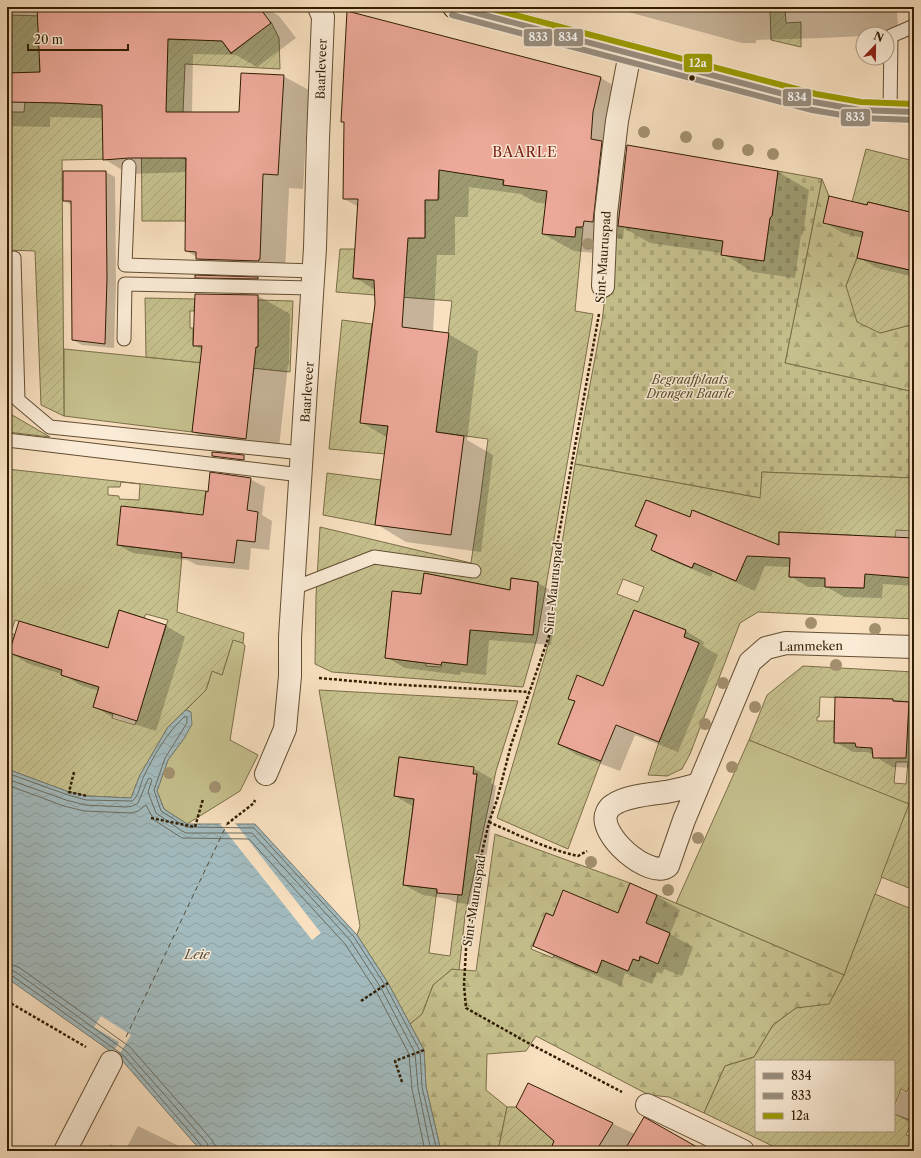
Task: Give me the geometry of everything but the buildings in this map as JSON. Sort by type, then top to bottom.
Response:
[{"type":"street","name":"Baarleveer","points":[[266,774],[285,729],[290,676],[290,637],[316,248],[323,17],[320,7]]},
{"type":"street","points":[[454,7],[814,102],[860,110],[913,113]]},
{"type":"street","name":"Sint-Mauruspad","points":[[603,286],[606,213],[617,121],[630,54]]},
{"type":"street","name":"Lammeken","points":[[699,784],[635,797],[613,805],[607,812],[604,822],[611,837],[631,856],[640,861],[654,868],[664,868],[668,866],[684,820],[750,662],[766,648],[786,643],[914,647]]},
{"type":"street","points":[[65,1151],[112,1062]]},
{"type":"street","points":[[647,1105],[743,1151]]},
{"type":"lane","points":[[890,111],[891,36],[914,26]]},
{"type":"lane","points":[[129,166],[125,265],[313,280]]},
{"type":"lane","points":[[14,258],[18,400],[50,426],[302,453]]},
{"type":"lane","points":[[124,339],[125,284],[313,280]]},
{"type":"lane","points":[[7,440],[301,475]]},
{"type":"lane","points":[[294,588],[374,557],[474,571]]},
{"type":"path","name":"Sint-Mauruspad","points":[[603,286],[556,545],[550,633],[511,745],[497,800],[489,822],[475,883],[466,949],[464,986],[466,1008],[647,1105]]},
{"type":"path","points":[[290,676],[387,684],[530,692]]},
{"type":"path","points":[[74,772],[69,792],[87,796]]},
{"type":"path","points":[[151,818],[194,827],[203,799]]},
{"type":"path","points":[[228,824],[254,803]]},
{"type":"path","points":[[489,822],[561,852],[578,856],[611,837]]},
{"type":"path","points":[[361,1001],[388,983]]},
{"type":"path","points":[[7,1001],[112,1062]]},
{"type":"path","points":[[402,1082],[395,1061],[424,1050]]},
{"type":"green space","points":[[770,7],[785,7],[786,23],[801,22],[801,47],[771,40]]},
{"type":"green space","points":[[7,15],[42,16],[40,73],[7,73]]},
{"type":"green space","points":[[271,22],[279,38],[280,69],[185,64],[182,158],[186,159],[185,221],[142,221],[141,102],[161,39],[186,40],[186,36],[222,41],[231,54]]},
{"type":"green space","points":[[102,87],[103,137],[113,138],[114,159],[62,160],[64,416],[41,405],[35,251],[7,250],[7,112],[24,112],[25,101]]},
{"type":"green space","points":[[552,135],[543,234],[574,237],[575,227],[583,228],[575,311],[593,314],[537,638],[523,687],[332,672],[315,664],[316,596],[320,527],[471,563],[488,439],[436,432],[452,301],[336,292],[340,249],[355,249],[353,279],[374,280],[408,238],[425,238],[425,199],[439,199],[439,168],[503,180],[503,185],[527,188]],"holes":[[[424,573],[510,590],[511,578],[538,582],[533,634],[472,611],[467,665],[442,662],[441,667],[426,666],[426,663],[385,658],[392,592],[421,594]]]},
{"type":"green space","points":[[866,149],[914,161],[914,213],[868,202],[867,205],[852,202]]},
{"type":"green space","name":"Begraafplaats Drongen Baarle","points":[[778,171],[822,179],[785,363],[914,392],[914,478],[762,472],[761,498],[575,464],[602,321],[614,225],[723,241],[721,255],[764,261],[774,200],[770,195],[775,190]]},
{"type":"green space","points":[[822,179],[829,196],[865,226],[857,258],[846,286],[880,333],[914,324],[914,392],[785,363]]},
{"type":"green space","points":[[857,258],[914,271],[914,324],[880,333],[857,322],[846,286]]},
{"type":"green space","points":[[145,298],[195,299],[194,311],[190,311],[190,328],[193,328],[193,345],[258,347],[258,300],[293,301],[290,372],[146,357]]},
{"type":"green space","points":[[342,320],[372,324],[360,422],[388,426],[385,454],[329,449]]},
{"type":"green space","points":[[64,349],[254,368],[252,383],[199,377],[192,432],[64,416]]},
{"type":"green space","points":[[7,412],[50,437],[7,432]]},
{"type":"green space","points":[[575,464],[760,498],[762,472],[914,478],[914,531],[896,530],[893,576],[914,578],[914,619],[758,612],[740,623],[690,754],[682,769],[667,776],[648,775],[671,713],[577,676],[569,699],[575,701],[558,744],[601,761],[568,849],[497,818],[549,642],[561,549]],"holes":[[[646,500],[690,517],[693,510],[741,530],[749,551],[736,581],[695,561],[692,568],[653,551],[654,548],[652,548],[657,535],[635,526]],[[779,532],[851,535],[866,550],[864,588],[825,587],[825,578],[789,577],[790,558],[778,557]],[[623,579],[644,587],[638,602],[617,594]],[[634,610],[686,630],[684,637],[699,643],[688,671],[618,650]]]},
{"type":"green space","points":[[7,469],[206,491],[204,508],[210,521],[182,518],[183,512],[144,508],[143,517],[117,545],[165,551],[184,534],[177,612],[244,633],[243,643],[233,640],[222,675],[212,671],[206,690],[168,727],[140,775],[131,798],[87,796],[69,792],[7,769]],"holes":[[[121,482],[140,484],[139,500],[119,499],[119,496],[108,495],[108,487],[120,487]],[[119,610],[144,618],[146,614],[168,620],[135,725],[112,718],[113,714],[93,707],[99,687],[61,675],[62,670],[9,653],[15,635],[11,633],[15,620],[112,649],[112,633]]]},
{"type":"green space","points":[[327,473],[381,480],[375,525],[323,515]]},
{"type":"green space","points":[[233,639],[243,643],[245,646],[230,740],[258,755],[240,791],[187,824],[164,809],[157,791],[168,760],[185,737],[191,712],[186,710],[206,690],[212,671],[222,675]]},
{"type":"green space","points":[[803,666],[914,672],[914,890],[881,877],[909,804],[749,740],[767,695]],"holes":[[[820,697],[893,699],[893,701],[908,702],[891,758],[873,757],[872,748],[855,743],[834,742],[834,721],[817,721],[817,717],[819,717]],[[896,762],[908,762],[906,784],[894,783]]]},
{"type":"green space","points":[[319,690],[518,701],[496,771],[465,916],[459,970],[452,969],[433,985],[422,1014],[410,1024],[388,983],[357,935],[360,926]],"holes":[[[399,757],[447,764],[473,774],[477,774],[462,895],[458,895],[450,956],[429,953],[437,889],[403,885],[414,799],[394,796]]]},
{"type":"green space","points":[[749,740],[910,804],[844,975],[676,903]]},
{"type":"green space","points":[[495,834],[630,883],[618,913],[563,891],[553,916],[546,913],[531,949],[553,958],[560,943],[570,962],[597,973],[602,960],[628,971],[633,959],[639,961],[647,940],[645,924],[657,895],[844,975],[829,1005],[796,1008],[773,1025],[754,1057],[725,1066],[704,1113],[669,1097],[649,1095],[536,1036],[526,1051],[487,1054],[486,1090],[507,1107],[498,1151],[441,1151],[426,1087],[424,1050],[410,1024],[422,1014],[433,985],[452,969],[476,971]],"holes":[[[654,926],[670,933],[658,963],[641,957]]]},
{"type":"green space","points":[[875,894],[914,910],[914,1075],[907,1092],[901,1089],[895,1104],[895,1060],[755,1060],[755,1132],[895,1132],[895,1114],[912,1121],[906,1135],[914,1138],[914,1151],[783,1151],[704,1113],[725,1066],[754,1057],[773,1025],[796,1008],[829,1004],[844,975]]},
{"type":"green space","points":[[507,1107],[516,1107],[554,1141],[550,1151],[498,1151]]},
{"type":"water","name":"Leie","points":[[186,710],[191,712],[192,724],[185,737],[168,760],[157,791],[164,809],[187,824],[255,824],[357,935],[388,983],[424,1050],[426,1087],[441,1151],[201,1151],[120,1058],[7,978],[7,769],[69,792],[87,796],[131,798],[140,775],[168,727]]},
{"type":"pier","points":[[224,822],[237,822],[235,823],[321,933],[312,940],[220,824]]},
{"type":"pier","points":[[101,1016],[131,1035],[117,1058],[112,1054],[119,1042],[94,1027]]},
{"type":"ferry route","points":[[126,1037],[227,824]]},
{"type":"transit line","name":"834","points":[[454,7],[814,102],[860,110],[914,112]]},
{"type":"transit line","name":"12a","points":[[485,7],[816,94],[861,102],[914,104]]},
{"type":"transit line","name":"833","points":[[452,15],[812,110],[860,118],[914,120]]},
{"type":"district","name":"BAARLE","points":[[525,152]]}]
